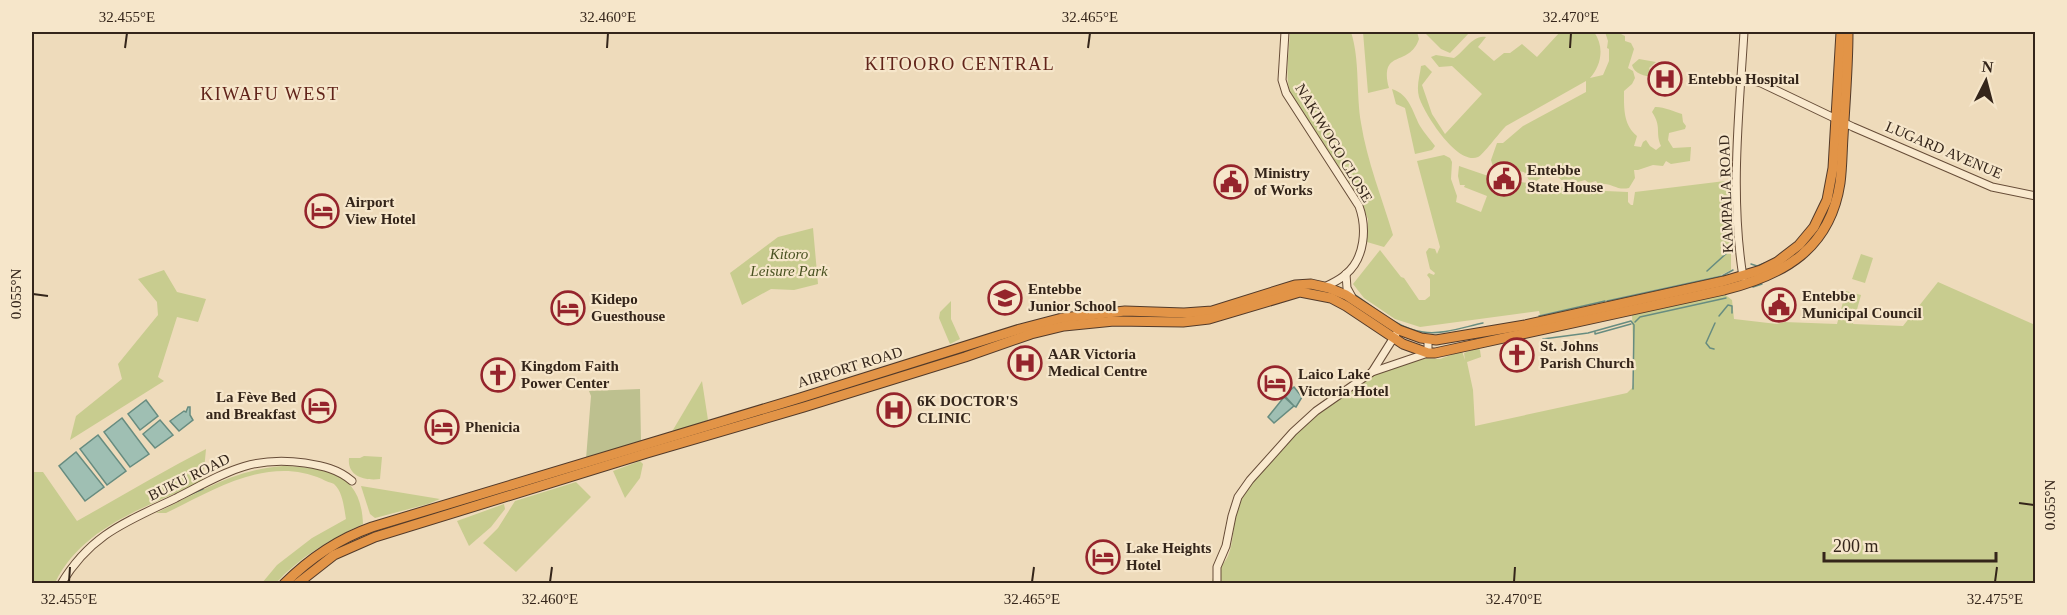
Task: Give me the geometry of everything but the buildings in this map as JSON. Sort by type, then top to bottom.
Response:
[{"type":"highway","points":[[1431,353],[1769,276],[1798,259],[1809,249],[1824,228],[1833,211],[1840,182],[1841,32]]},
{"type":"highway","points":[[1840,120],[1848,32]]},
{"type":"highway","points":[[1432,340],[1525,325],[1743,282]]},
{"type":"highway","name":"AIRPORT ROAD","points":[[284,584],[324,550],[362,530],[836,397],[1031,334],[1088,322],[1209,320],[1300,288],[1325,287],[1356,302],[1399,330],[1432,340]]},
{"type":"highway","name":"AIRPORT ROAD","points":[[1300,288],[1331,298],[1393,339],[1431,353]]},
{"type":"highway","name":"AIRPORT ROAD","points":[[297,584],[334,555],[375,537],[608,461]]},
{"type":"street","name":"NAKIWOGO CLOSE","points":[[1285,32],[1282,80],[1286,93],[1359,206],[1364,218],[1364,232],[1359,254],[1346,274]]},
{"type":"street","name":"KAMPALA ROAD","points":[[1743,282],[1736,185],[1736,136],[1744,32]]},
{"type":"street","name":"LUGARD AVENUE","points":[[1742,78],[1761,83],[1992,187],[2036,196]]},
{"type":"street","points":[[1325,287],[1346,274],[1347,288],[1356,302]]},
{"type":"street","points":[[1372,372],[1399,330]]},
{"type":"street","points":[[1217,584],[1217,567],[1226,546],[1235,505],[1250,480],[1293,432],[1316,411],[1372,372],[1431,353],[1432,340]]},
{"type":"street","name":"BUKU ROAD","points":[[61,584],[72,566],[85,552],[116,526],[225,472],[262,462],[297,462],[331,468],[351,481]]},
{"type":"green space","points":[[1290,32],[1351,32],[1356,54],[1364,137],[1393,235],[1384,247],[1367,242],[1368,219],[1355,191],[1290,94],[1288,71]]},
{"type":"green space","points":[[1363,32],[1417,32],[1419,39],[1414,48],[1391,63],[1388,68],[1389,88],[1368,93]]},
{"type":"green space","points":[[1424,32],[1470,32],[1450,53],[1441,49]]},
{"type":"green space","points":[[1560,32],[1594,32],[1600,44],[1600,56],[1597,68],[1590,78],[1603,75],[1609,61],[1605,32],[1617,32],[1625,36],[1625,41],[1631,43],[1634,49],[1628,68],[1633,71],[1635,78],[1624,91],[1624,109],[1629,127],[1637,136],[1634,146],[1641,147],[1646,140],[1656,150],[1661,146],[1657,122],[1652,112],[1655,107],[1665,108],[1682,114],[1685,129],[1669,133],[1668,140],[1673,148],[1691,147],[1690,161],[1671,164],[1666,161],[1663,166],[1653,165],[1634,170],[1635,178],[1629,188],[1625,189],[1598,184],[1596,181],[1589,183],[1585,180],[1578,182],[1573,179],[1564,182],[1558,177],[1545,175],[1536,181],[1529,180],[1524,172],[1493,167],[1491,160],[1497,143],[1503,143],[1523,126],[1586,92],[1586,81],[1506,126],[1478,157],[1470,158],[1451,146],[1434,125],[1419,97],[1421,66],[1425,65],[1432,72],[1422,85],[1432,114],[1445,134],[1482,94],[1452,66],[1439,67],[1431,57],[1436,55],[1454,58],[1473,40],[1486,37],[1478,47],[1494,61],[1522,44],[1537,57]]},
{"type":"green space","points":[[1639,59],[1656,62],[1649,68],[1653,77],[1635,71],[1632,65]]},
{"type":"green space","points":[[1392,89],[1407,99],[1420,126],[1435,146],[1432,150],[1415,154],[1405,108],[1396,104]]},
{"type":"green space","points":[[1444,155],[1452,162],[1451,179],[1457,196],[1456,202],[1481,212],[1487,196],[1464,187],[1465,185],[1460,185],[1459,166],[1497,179],[1583,190],[1628,192],[1628,202],[1631,205],[1633,205],[1635,192],[1725,181],[1731,188],[1731,270],[1719,276],[1540,315],[1539,311],[1420,327],[1395,319],[1364,298],[1353,284],[1380,250],[1419,300],[1425,300],[1430,296],[1430,279],[1427,275],[1435,273],[1430,269],[1426,252],[1429,248],[1435,249],[1437,254],[1440,247],[1417,161]]},
{"type":"green space","name":"Kitoro Leisure Park","points":[[813,228],[818,284],[794,290],[771,289],[742,305],[730,273],[778,237]]},
{"type":"green space","points":[[1861,254],[1873,258],[1865,283],[1852,279]]},
{"type":"green space","points":[[164,270],[177,292],[206,299],[198,322],[177,317],[158,377],[164,381],[70,440],[76,416],[122,379],[118,364],[158,315],[157,302],[138,279]]},
{"type":"green space","points":[[1938,282],[2035,325],[2035,583],[1212,584],[1214,576],[1228,556],[1239,502],[1255,478],[1306,423],[1329,404],[1334,403],[1359,379],[1422,358],[1440,359],[1462,351],[1465,360],[1464,353],[1478,348],[1481,357],[1467,362],[1473,390],[1475,426],[1627,393],[1634,381],[1632,313],[1723,293],[1732,300],[1734,319],[1777,324],[1784,322],[1837,324],[1846,291],[1861,295],[1853,324],[1903,326]]},
{"type":"green space","points":[[951,301],[951,319],[960,339],[950,344],[939,318],[940,312]]},
{"type":"green space","points":[[981,345],[980,348],[824,398],[663,444]]},
{"type":"green space","points":[[702,381],[708,420],[670,435]]},
{"type":"green space","points":[[640,389],[641,441],[586,459],[591,396],[589,391]]},
{"type":"green space","points":[[206,449],[203,481],[140,509],[99,532],[67,563],[55,583],[32,583],[32,472],[43,472],[77,521]]},
{"type":"green space","points":[[382,457],[380,479],[363,478],[351,469],[349,458]]},
{"type":"green space","points":[[640,461],[643,464],[640,478],[625,498],[613,471]]},
{"type":"green space","points":[[283,466],[327,471],[348,483],[356,493],[361,506],[363,524],[316,549],[276,583],[262,583],[277,565],[312,538],[346,519],[341,496],[334,484],[302,473],[282,471],[262,473],[222,486],[166,513],[156,513],[233,477]]},
{"type":"green space","points":[[576,482],[591,497],[516,572],[483,543],[498,528],[515,501]]},
{"type":"green space","points":[[361,486],[440,499],[375,518],[370,514]]},
{"type":"green space","points":[[504,504],[505,509],[491,527],[469,546],[457,521]]},
{"type":"shaded area","points":[[1294,387],[1302,397],[1296,407],[1284,395]]},
{"type":"shaded area","points":[[1284,397],[1294,406],[1274,423],[1268,417]]},
{"type":"shaded area","points":[[146,400],[158,416],[140,430],[128,414]]},
{"type":"shaded area","points":[[190,407],[193,420],[179,431],[170,421],[184,411],[186,412]]},
{"type":"shaded area","points":[[122,418],[149,454],[130,467],[104,432]]},
{"type":"shaded area","points":[[160,420],[173,435],[155,448],[143,434]]},
{"type":"shaded area","points":[[98,435],[126,471],[107,485],[80,449]]},
{"type":"shaded area","points":[[76,452],[104,487],[85,501],[59,466]]},
{"type":"waterway","points":[[1707,271],[1729,251]]},
{"type":"waterway","points":[[1751,264],[1757,266],[1765,263]]},
{"type":"waterway","points":[[1607,301],[1722,276],[1733,270]]},
{"type":"waterway","points":[[1753,287],[1762,284]]},
{"type":"waterway","points":[[1354,294],[1395,322],[1413,330],[1430,333],[1445,332],[1483,323]]},
{"type":"waterway","points":[[1635,322],[1640,317],[1726,298]]},
{"type":"waterway","points":[[1539,316],[1605,301]]},
{"type":"waterway","points":[[1719,316],[1728,305],[1732,306],[1732,313]]},
{"type":"waterway","points":[[1543,339],[1588,333],[1631,321],[1634,325],[1633,389]]},
{"type":"waterway","points":[[1714,349],[1706,343],[1715,323]]},
{"type":"waterway","points":[[1595,332],[1595,334],[1631,324]]},
{"type":"waterway","points":[[182,498],[203,489]]},
{"type":"place","name":"Entebbe Hospital","points":[[1665,79]]},
{"type":"place","name":"Entebbe State House","points":[[1504,179]]},
{"type":"place","name":"Ministry of Works","points":[[1231,182]]},
{"type":"place","name":"Airport View Hotel","points":[[322,211]]},
{"type":"place","name":"Entebbe Junior School","points":[[1005,298]]},
{"type":"place","name":"Entebbe Municipal Council","points":[[1779,305]]},
{"type":"place","name":"Kidepo Guesthouse","points":[[568,308]]},
{"type":"place","name":"St. Johns Parish Church","points":[[1517,355]]},
{"type":"place","name":"AAR Victoria Medical Centre","points":[[1025,363]]},
{"type":"place","name":"Kingdom Faith Power Center","points":[[498,375]]},
{"type":"place","name":"Laico Lake Victoria Hotel","points":[[1275,383]]},
{"type":"place","name":"La Fève Bed and Breakfast","points":[[319,406]]},
{"type":"place","name":"6K DOCTOR'S CLINIC","points":[[894,410]]},
{"type":"place","name":"Phenicia","points":[[442,427]]},
{"type":"place","name":"Lake Heights Hotel","points":[[1103,557]]},
{"type":"district","name":"KITOORO CENTRAL","points":[[960,64]]},
{"type":"district","name":"KIWAFU WEST","points":[[270,94]]}]
